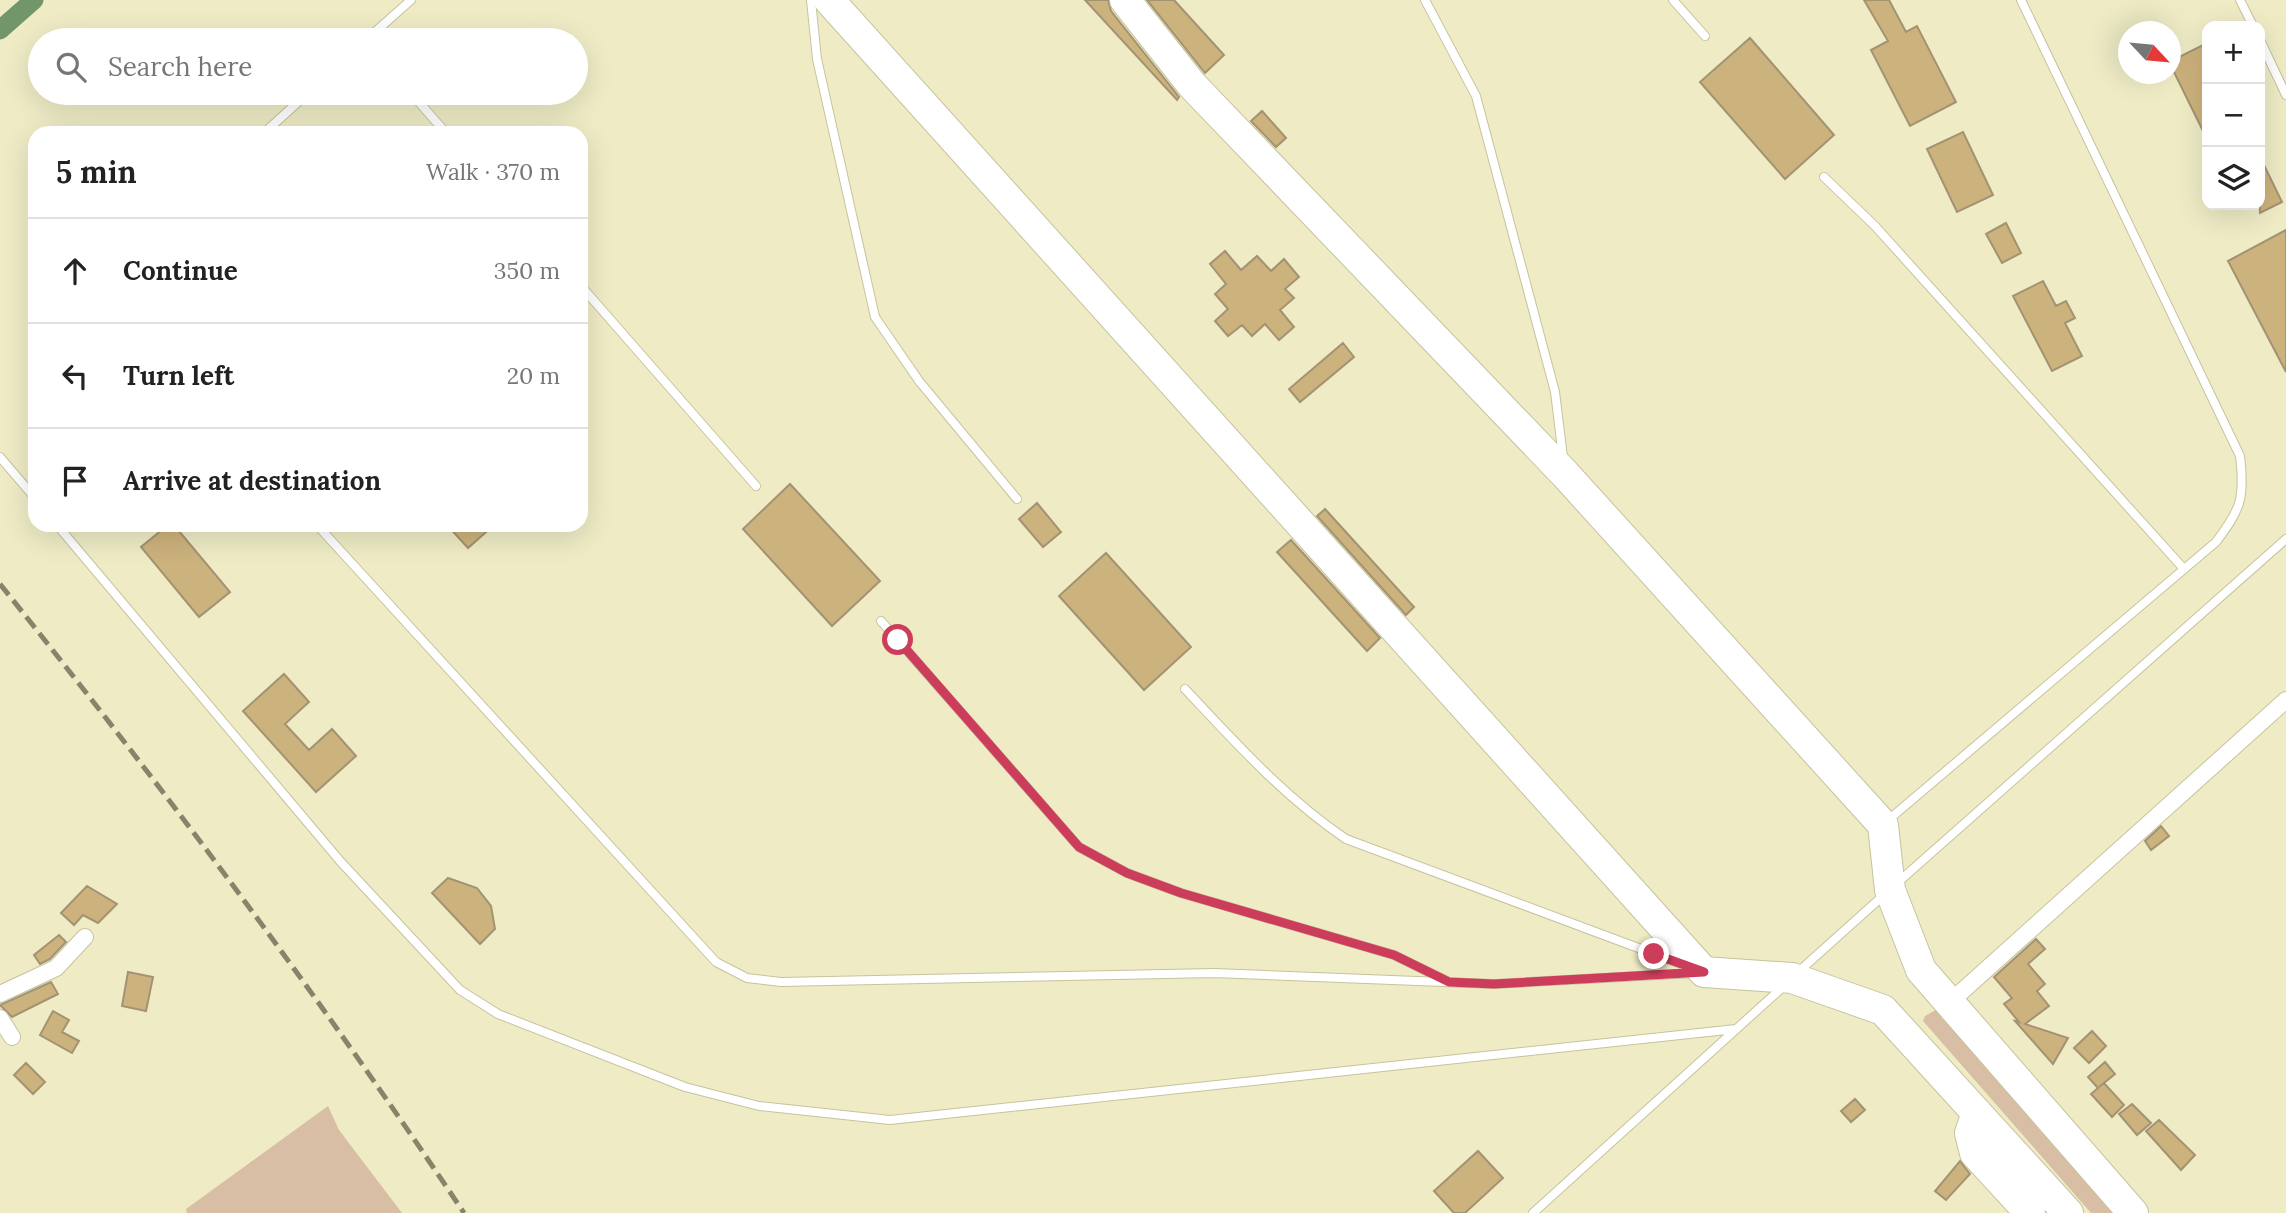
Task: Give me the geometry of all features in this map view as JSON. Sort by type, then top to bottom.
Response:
[{"type":"highway","points":[[829,0],[1704,972],[1792,978],[1883,1010],[2068,1213]]},
{"type":"highway","points":[[1125,0],[1192,85],[1565,474],[1882,825],[1890,890],[1921,970],[2133,1213]]},
{"type":"highway","points":[[1978,1113],[1970,1133],[1975,1153],[2030,1213]]},
{"type":"street","points":[[1949,1003],[2286,699]]},
{"type":"street","points":[[0,994],[55,968],[85,937]]},
{"type":"street","points":[[0,1018],[12,1037]]},
{"type":"lane","points":[[380,28],[411,0]]},
{"type":"lane","points":[[811,0],[817,59],[875,317],[919,381],[1017,499]]},
{"type":"lane","points":[[1425,0],[1476,96],[1555,392],[1565,474]]},
{"type":"lane","points":[[1673,0],[1705,36]]},
{"type":"lane","points":[[1882,825],[2216,542],[2237,514],[2243,485],[2240,456],[2021,0]]},
{"type":"lane","points":[[2240,0],[2250,21]]},
{"type":"lane","points":[[2265,51],[2286,95]]},
{"type":"lane","points":[[272,126],[295,105]]},
{"type":"lane","points":[[422,105],[440,126]]},
{"type":"lane","points":[[1824,177],[1875,226],[2184,569]]},
{"type":"lane","points":[[588,294],[756,486]]},
{"type":"lane","points":[[0,457],[28,490]]},
{"type":"lane","points":[[63,532],[340,860],[460,990],[498,1014],[685,1087],[760,1106],[890,1120],[1737,1029]]},
{"type":"lane","points":[[323,532],[716,961],[747,978],[781,982],[1214,972],[1494,984],[1704,972]]},
{"type":"lane","points":[[1534,1213],[1890,890],[2286,539]]},
{"type":"lane","points":[[881,621],[1079,847],[1127,873],[1181,893],[1394,955],[1449,982]]},
{"type":"lane","points":[[1185,689],[1275,784],[1312,816],[1346,839],[1704,972]]},
{"type":"shaded area","points":[[1936,1010],[2114,1213],[2091,1213],[1923,1021],[1925,1016]]},
{"type":"shaded area","points":[[328,1106],[339,1130],[402,1213],[187,1213],[186,1209]]},
{"type":"building","points":[[1085,0],[1108,0],[1111,11],[1179,97],[1177,100]]},
{"type":"building","points":[[1147,0],[1174,0],[1224,55],[1205,73]]},
{"type":"building","points":[[1864,0],[1889,0],[1906,32],[1917,26],[1956,102],[1910,126],[1871,50],[1888,41]]},
{"type":"building","points":[[1750,38],[1834,135],[1785,179],[1700,82]]},
{"type":"building","points":[[2202,46],[2202,129],[2180,84],[2181,56]]},
{"type":"building","points":[[1262,111],[1286,138],[1276,147],[1251,121]]},
{"type":"building","points":[[1963,132],[1993,195],[1957,212],[1927,149]]},
{"type":"building","points":[[2265,167],[2282,202],[2260,213],[2260,210],[2265,210]]},
{"type":"building","points":[[2006,223],[2021,253],[2002,263],[1986,234]]},
{"type":"building","points":[[2286,230],[2286,372],[2228,261]]},
{"type":"building","points":[[1225,251],[1241,270],[1257,256],[1271,271],[1284,259],[1299,277],[1285,289],[1294,298],[1280,310],[1294,327],[1279,340],[1265,324],[1252,336],[1242,325],[1228,336],[1215,321],[1228,309],[1215,294],[1226,284],[1210,264]]},
{"type":"building","points":[[2043,281],[2056,306],[2066,301],[2075,318],[2065,323],[2082,356],[2052,371],[2013,296]]},
{"type":"building","points":[[1343,343],[1354,357],[1300,402],[1289,389]]},
{"type":"building","points":[[790,484],[880,581],[832,626],[743,529]]},
{"type":"building","points":[[1037,503],[1061,532],[1043,547],[1019,519]]},
{"type":"building","points":[[1325,509],[1414,607],[1406,615],[1317,516]]},
{"type":"building","points":[[159,532],[180,532],[230,592],[199,617],[141,547]]},
{"type":"building","points":[[453,532],[486,532],[468,548]]},
{"type":"building","points":[[1291,540],[1380,638],[1367,651],[1277,552]]},
{"type":"building","points":[[1106,553],[1191,647],[1144,690],[1059,596]]},
{"type":"building","points":[[284,674],[309,702],[285,724],[309,750],[332,729],[356,756],[316,792],[243,711]]},
{"type":"building","points":[[2161,826],[2169,836],[2151,850],[2145,841]]},
{"type":"building","points":[[448,878],[477,888],[491,906],[495,929],[480,944],[432,893]]},
{"type":"building","points":[[87,886],[117,904],[98,923],[83,915],[74,925],[61,913]]},
{"type":"building","points":[[59,935],[66,942],[50,959],[40,964],[34,955]]},
{"type":"building","points":[[2036,939],[2045,949],[2028,964],[2045,984],[2037,991],[2049,1006],[2025,1024],[2068,1038],[2053,1064],[2015,1021],[2019,1022],[2004,1004],[2012,998],[1994,977]]},
{"type":"building","points":[[128,972],[153,977],[146,1011],[122,1006]]},
{"type":"building","points":[[51,982],[58,994],[12,1017],[0,1005]]},
{"type":"building","points":[[53,1011],[69,1020],[62,1032],[79,1041],[72,1053],[40,1035]]},
{"type":"building","points":[[2092,1031],[2106,1046],[2089,1063],[2074,1048]]},
{"type":"building","points":[[2105,1062],[2115,1074],[2099,1087],[2104,1083],[2124,1105],[2112,1117],[2091,1094],[2098,1088],[2088,1077]]},
{"type":"building","points":[[26,1063],[45,1082],[33,1094],[14,1075]]},
{"type":"building","points":[[1855,1099],[1865,1110],[1851,1122],[1841,1111]]},
{"type":"building","points":[[2132,1104],[2151,1123],[2137,1135],[2119,1114]]},
{"type":"building","points":[[2159,1120],[2195,1155],[2181,1170],[2146,1131]]},
{"type":"building","points":[[1478,1151],[1503,1178],[1465,1213],[1454,1213],[1434,1191]]},
{"type":"building","points":[[1960,1161],[1970,1174],[1946,1200],[1935,1191]]},
{"type":"waterway","points":[[0,30],[34,0]]},
{"type":"railway","points":[[0,584],[121,737],[239,893],[464,1213]]},
{"type":"route","points":[[898,640],[1079,847],[1127,873],[1181,893],[1394,955],[1449,982],[1494,984],[1704,972],[1654,954]]}]
